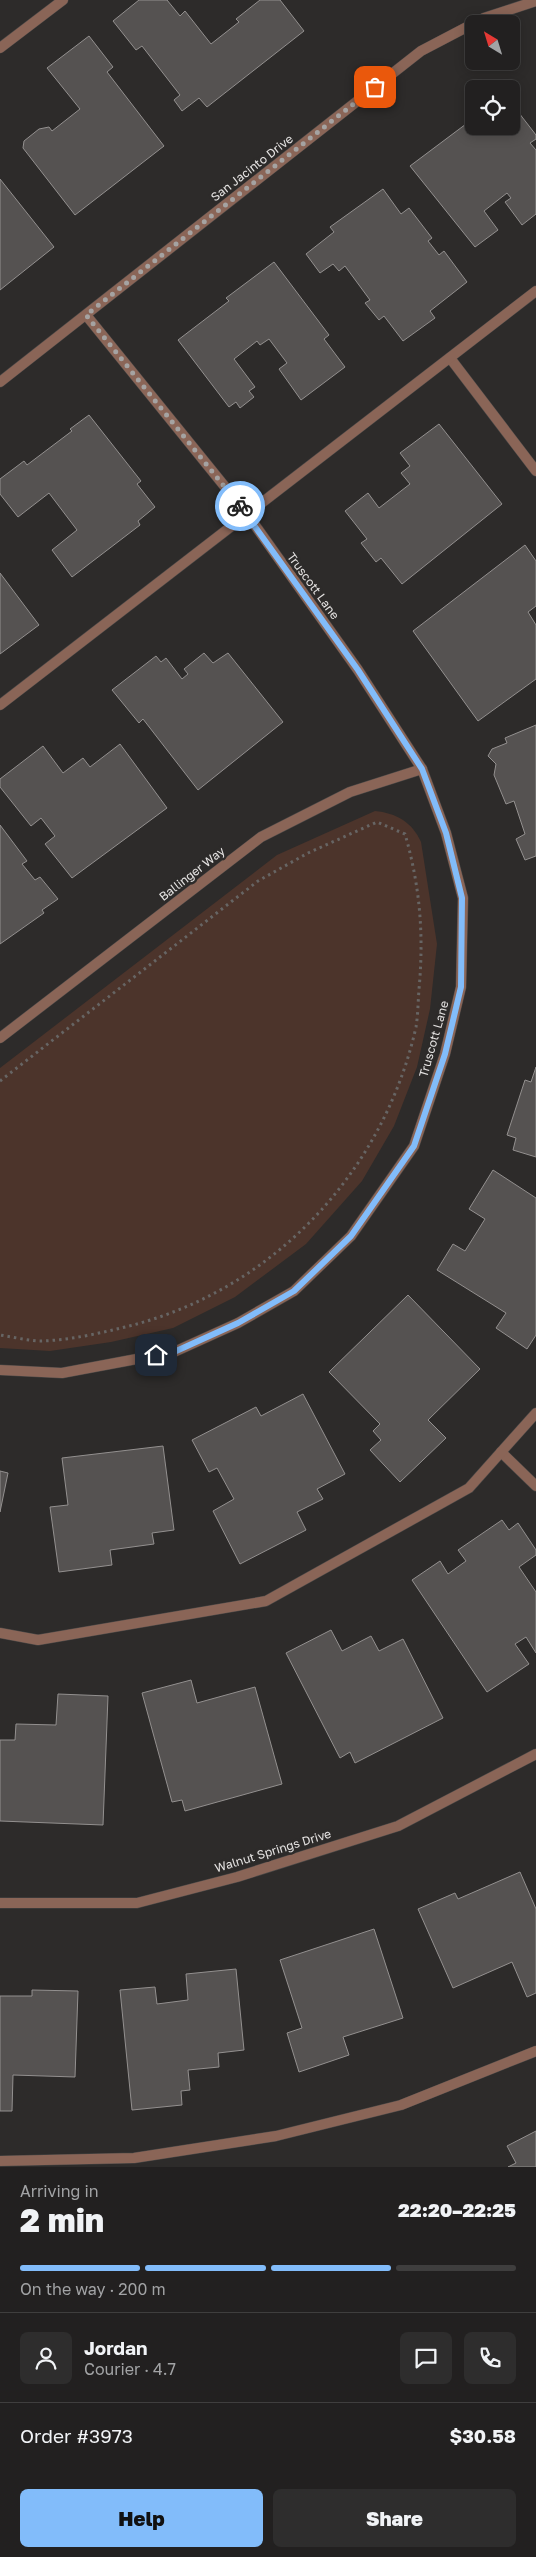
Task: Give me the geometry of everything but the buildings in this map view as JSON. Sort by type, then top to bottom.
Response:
[{"type":"street","points":[[0,48],[63,0]]},
{"type":"street","name":"San Jacinto Drive","points":[[0,382],[421,51],[484,18],[536,2]]},
{"type":"street","points":[[0,705],[536,292]]},
{"type":"street","name":"Truscott Lane","points":[[0,1370],[62,1372],[174,1352],[238,1323],[294,1291],[351,1236],[414,1146],[442,1063],[461,987],[462,898],[446,833],[422,769],[358,670],[247,514],[86,315]]},
{"type":"street","points":[[450,358],[536,471]]},
{"type":"street","name":"Ballinger Way","points":[[0,1038],[261,837],[350,792],[422,769]]},
{"type":"street","points":[[0,1633],[38,1640],[266,1601],[469,1488],[536,1413]]},
{"type":"street","points":[[501,1452],[536,1486]]},
{"type":"street","name":"Walnut Springs Drive","points":[[0,1903],[137,1903],[237,1877],[398,1826],[536,1754]]},
{"type":"street","points":[[0,2160],[134,2158],[276,2136],[402,2105],[536,2051]]},
{"type":"path","points":[[0,1080],[258,880],[308,853],[377,822],[405,834],[414,871],[423,933],[416,1026],[402,1075],[380,1128],[354,1172],[317,1216],[268,1260],[222,1290],[182,1310],[149,1322],[91,1336],[41,1341],[0,1335]]},
{"type":"shaded area","points":[[375,811],[390,814],[403,820],[413,829],[421,842],[437,944],[430,1009],[417,1067],[394,1126],[362,1181],[306,1244],[235,1297],[173,1328],[111,1342],[50,1351],[0,1348],[0,1068],[277,855]]},
{"type":"way so far","points":[[240,506],[86,315],[375,87]]},
{"type":"route","points":[[156,1355],[174,1352],[238,1323],[294,1291],[351,1236],[414,1146],[445,1054],[461,987],[462,898],[446,833],[422,769],[358,670],[240,506]]}]
